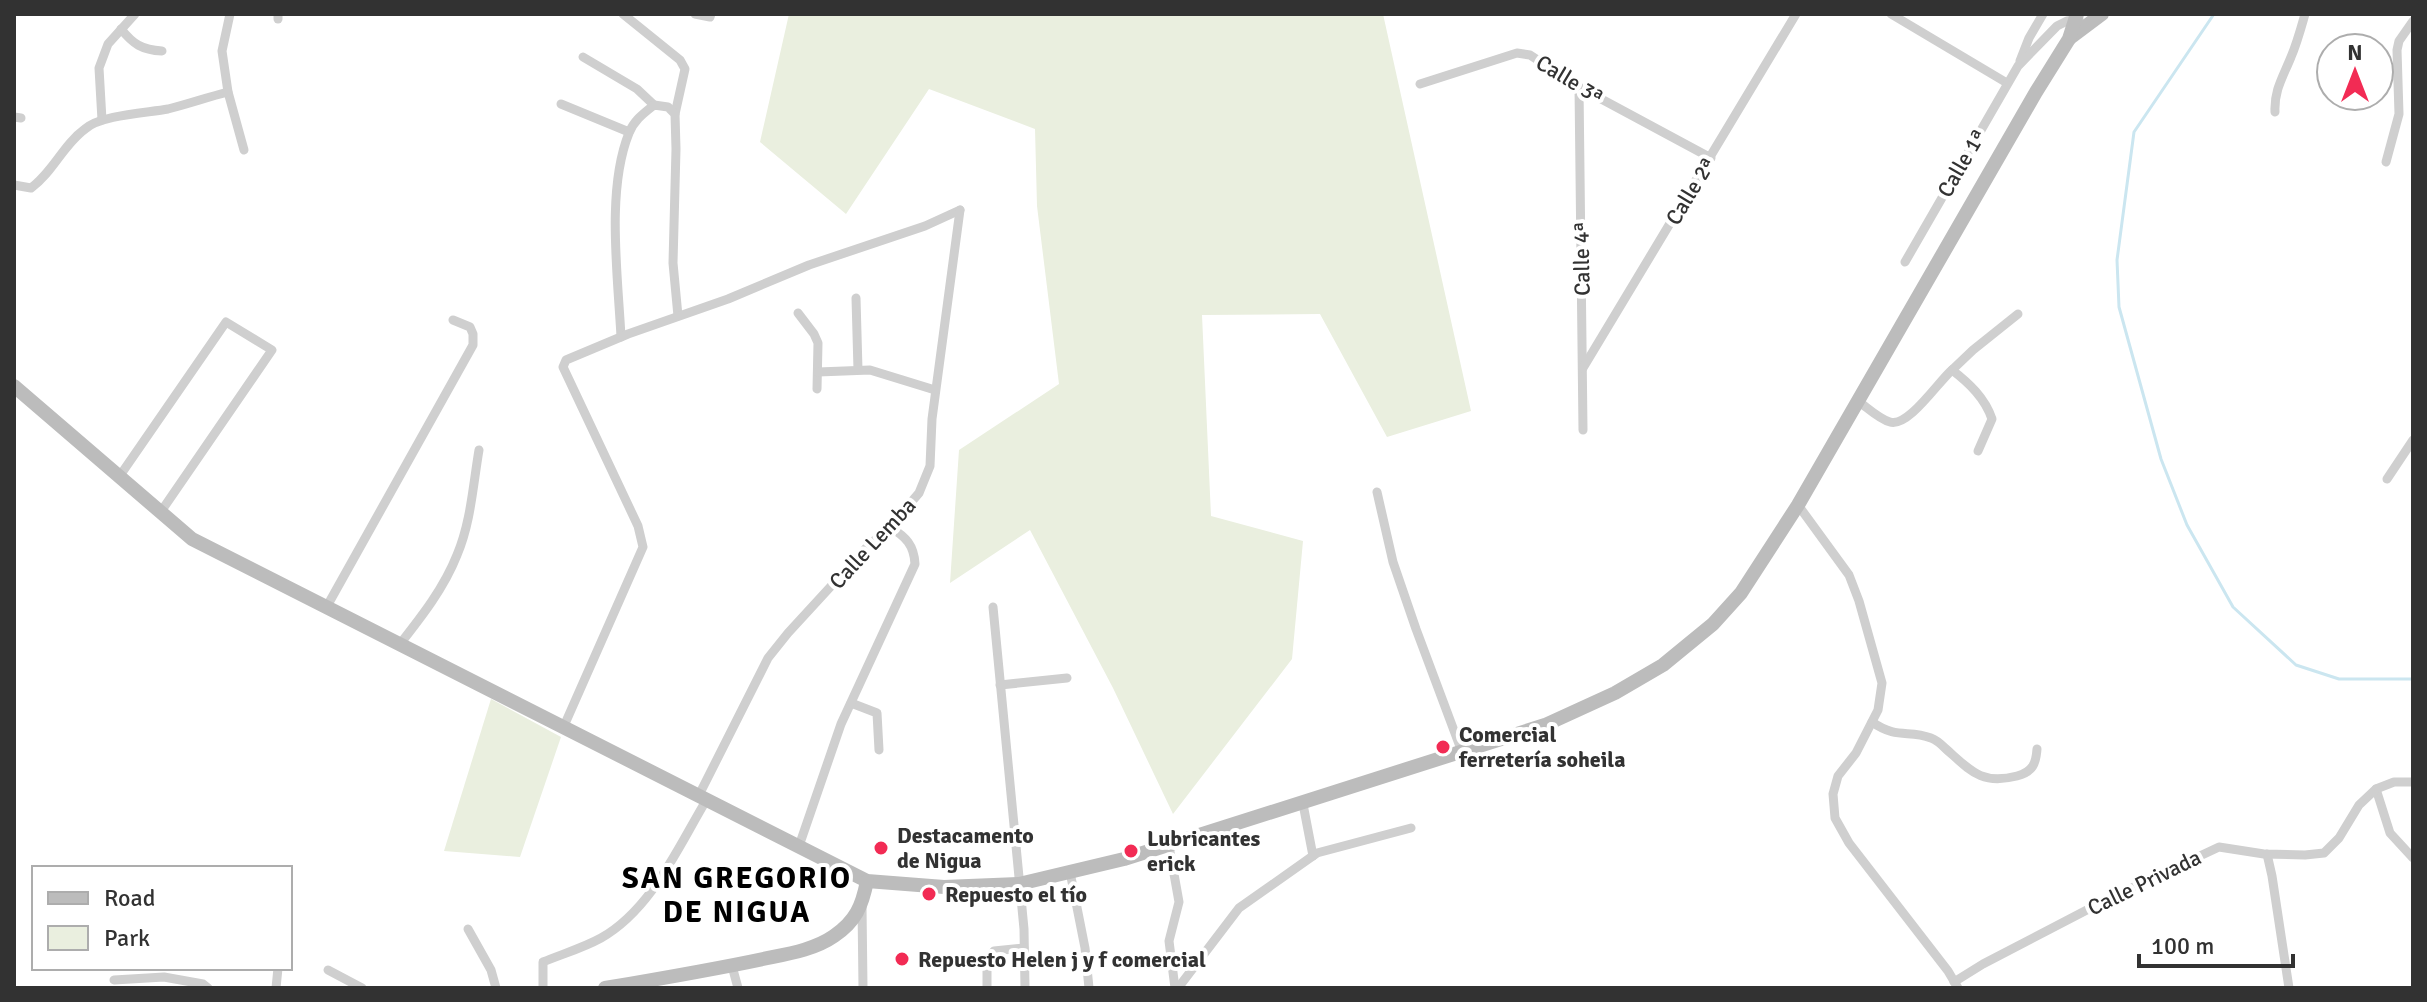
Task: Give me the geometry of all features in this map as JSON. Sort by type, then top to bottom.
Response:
[{"type":"street","points":[[102,120],[99,68],[108,44],[135,14]]},
{"type":"street","points":[[230,14],[222,51],[228,92],[244,150]]},
{"type":"street","points":[[564,726],[643,547],[638,526],[563,367],[566,360],[678,316],[673,263],[675,114],[685,69],[680,60],[623,14]]},
{"type":"street","points":[[695,14],[710,17],[711,14]]},
{"type":"street","name":"Calle 2ª","points":[[1583,368],[1796,14]]},
{"type":"street","points":[[1891,14],[2007,83]]},
{"type":"street","name":"Calle 1ª","points":[[2018,66],[2043,14]]},
{"type":"street","points":[[2275,112],[2274,98],[2293,54],[2305,14]]},
{"type":"street","points":[[14,386],[192,539],[867,881],[944,887],[1019,884],[1169,846],[1545,725],[1577,712],[1663,665],[1713,624],[1741,593],[1798,505],[2069,39],[2076,17],[2099,16]]},
{"type":"street","points":[[2069,39],[2099,16]]},
{"type":"street","name":"Calle 1ª","points":[[1905,262],[2018,66],[2057,26],[2076,17]]},
{"type":"street","points":[[2386,162],[2399,114],[2397,50],[2399,41],[2413,21]]},
{"type":"street","points":[[121,29],[144,50],[162,51]]},
{"type":"street","name":"Calle 3ª","points":[[1420,84],[1517,53],[1530,55],[1579,87],[1711,158]]},
{"type":"street","points":[[583,57],[637,89],[654,105],[668,107],[675,114]]},
{"type":"street","name":"Calle 4ª","points":[[1579,87],[1583,430]]},
{"type":"street","points":[[14,185],[31,188],[86,127],[102,120],[171,108],[228,92]]},
{"type":"street","points":[[561,104],[629,132]]},
{"type":"street","points":[[621,337],[615,202],[629,132],[640,116],[654,105]]},
{"type":"street","name":"Calle Lemba","points":[[543,988],[543,962],[601,938],[648,897],[703,797],[768,658],[919,493],[930,466],[935,390],[960,210],[925,226],[809,265],[678,316]]},
{"type":"street","points":[[856,298],[858,370]]},
{"type":"street","points":[[798,313],[818,343],[817,389]]},
{"type":"street","points":[[1858,401],[1888,422],[1896,424],[1906,419],[1952,370],[2018,314]]},
{"type":"street","points":[[326,608],[473,345],[470,327],[453,320]]},
{"type":"street","points":[[119,477],[226,322],[272,350],[160,513]]},
{"type":"street","points":[[818,372],[870,370],[935,390]]},
{"type":"street","points":[[1952,370],[1979,395],[1992,419],[1978,451]]},
{"type":"street","points":[[2387,479],[2413,440]]},
{"type":"street","points":[[400,644],[439,592],[458,553],[468,517],[479,450]]},
{"type":"street","points":[[1377,492],[1402,589],[1462,752]]},
{"type":"street","points":[[1798,505],[1849,575],[1882,683],[1878,710],[1856,753],[1838,776],[1833,794],[1835,818],[1849,843],[1956,985]]},
{"type":"street","points":[[799,846],[841,724],[915,564],[914,552],[905,536],[890,527]]},
{"type":"street","points":[[993,607],[1019,884],[1025,988]]},
{"type":"street","points":[[1000,685],[1067,678]]},
{"type":"street","points":[[851,703],[877,713],[879,750]]},
{"type":"street","points":[[1872,722],[1895,734],[1934,739],[1980,777],[2011,778],[2026,774],[2036,764],[2037,749]]},
{"type":"street","points":[[2413,782],[2394,782],[2376,789],[2390,833],[2413,858]]},
{"type":"street","name":"Calle Privada","points":[[1956,985],[1983,964],[2106,900],[2219,847],[2267,854],[2324,853],[2339,838],[2359,805],[2376,789]]},
{"type":"street","points":[[1303,804],[1313,856]]},
{"type":"street","points":[[1177,988],[1239,908],[1317,853],[1411,828]]},
{"type":"street","points":[[1169,846],[1179,902],[1169,941],[1177,988]]},
{"type":"street","points":[[2267,854],[2289,988]]},
{"type":"street","points":[[1070,872],[1085,948],[1089,988]]},
{"type":"street","points":[[863,988],[862,906],[867,881]]},
{"type":"street","points":[[605,988],[804,950],[831,938],[850,923],[862,906]]},
{"type":"street","points":[[468,929],[491,970],[496,988]]},
{"type":"street","points":[[987,988],[987,960],[994,951],[1024,948]]},
{"type":"street","points":[[732,966],[738,988]]},
{"type":"street","points":[[328,970],[362,988]]},
{"type":"street","points":[[114,980],[164,977],[203,984],[208,988]]},
{"type":"green space","points":[[789,14],[1383,14],[1471,411],[1387,437],[1320,314],[1202,315],[1211,516],[1303,541],[1292,659],[1173,814],[1113,688],[1030,530],[950,583],[959,450],[1059,384],[1037,206],[1035,129],[929,89],[846,214],[760,142]]},
{"type":"green space","points":[[491,699],[561,737],[520,857],[444,851]]},
{"type":"waterway","points":[[2214,14],[2134,132],[2117,260],[2119,307],[2161,459],[2187,525],[2233,607],[2296,665],[2339,679],[2413,679]]},
{"type":"place","name":"Comercial ferretería soheila","points":[[1443,747]]},
{"type":"place","name":"Destacamento de Nigua","points":[[881,848]]},
{"type":"place","name":"Lubricantes erick","points":[[1131,851]]},
{"type":"place","name":"Repuesto el tío","points":[[929,894]]},
{"type":"place","name":"Repuesto Helen j y f comercial","points":[[902,959]]},
{"type":"district","name":"SAN GREGORIO DE NIGUA","points":[[737,895]]}]
